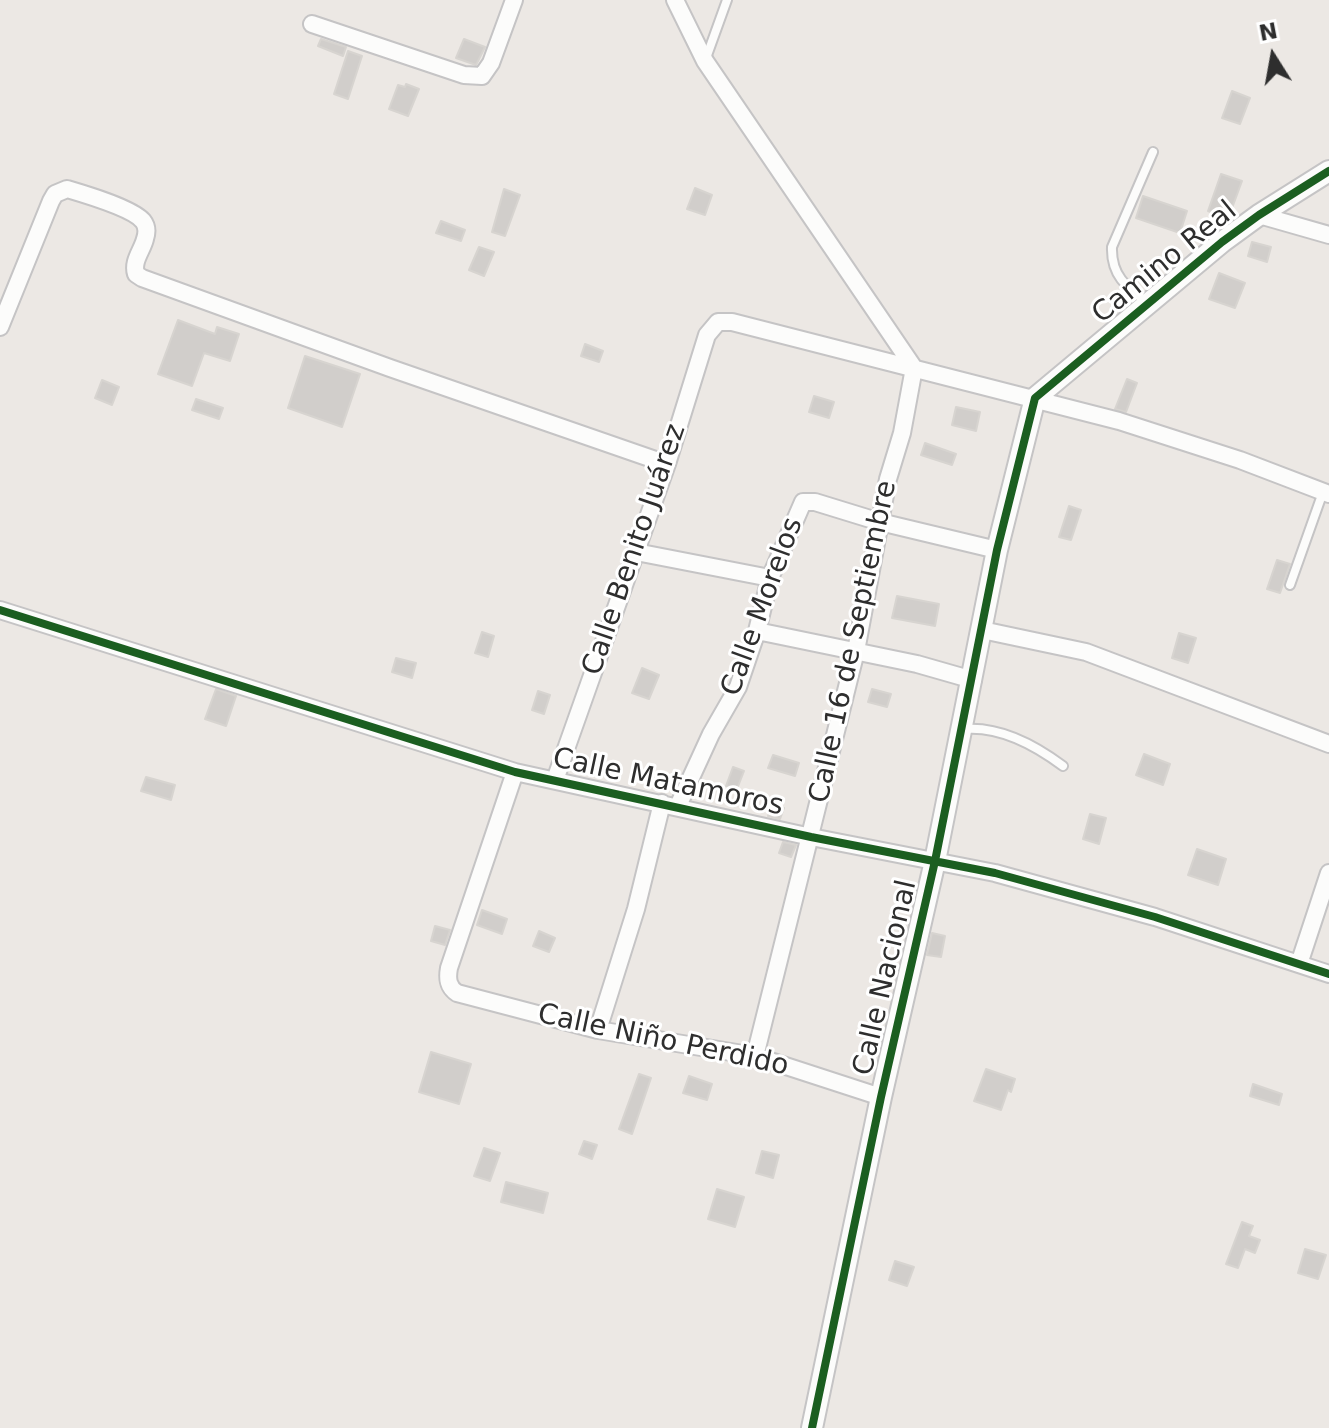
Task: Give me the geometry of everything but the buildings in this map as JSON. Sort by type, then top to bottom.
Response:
[{"type":"street","points":[[312,24],[464,75],[482,76],[491,63],[514,0]]},
{"type":"street","points":[[675,0],[705,61],[914,368],[1119,421],[1240,460],[1326,493]]},
{"type":"street","name":"Camino Real","points":[[1035,398],[1259,215],[1329,171]]},
{"type":"street","points":[[0,327],[51,201],[55,194],[67,189],[132,213],[143,221],[147,230],[134,268],[142,278],[667,464]]},
{"type":"street","points":[[1259,215],[1329,235]]},
{"type":"street","name":"Calle Benito Juárez","points":[[555,780],[667,464],[707,335],[718,322],[732,322],[914,368]]},
{"type":"street","name":"Calle 16 de Septiembre","points":[[755,1056],[856,651],[888,479],[902,433],[914,368]]},
{"type":"street","name":"Calle Nacional","points":[[812,1428],[881,1097],[963,729],[997,550],[1035,398]]},
{"type":"street","name":"Calle Morelos","points":[[598,1030],[670,805],[738,687],[757,631],[770,578],[803,502],[815,502],[880,522],[997,550]]},
{"type":"street","points":[[636,552],[770,578]]},
{"type":"street","name":"Calle Matamoros","points":[[1,613],[515,772],[811,837],[995,873],[1074,893],[1329,974]]},
{"type":"street","points":[[982,630],[1086,652],[1329,744]]},
{"type":"street","points":[[757,631],[917,664],[973,680]]},
{"type":"street","name":"Calle Niño Perdido","points":[[515,772],[449,968],[451,989],[598,1030],[755,1056],[881,1097]]},
{"type":"street","points":[[1299,964],[1329,873]]},
{"type":"lane","points":[[705,61],[727,0]]},
{"type":"lane","points":[[1148,303],[1119,280],[1112,263],[1112,247],[1153,152]]},
{"type":"lane","points":[[1290,585],[1326,493]]},
{"type":"lane","points":[[963,729],[994,731],[1048,754],[1063,766]]},
{"type":"cycle path","points":[[812,1428],[881,1097],[935,861],[997,550],[1035,398],[1222,242],[1329,171]]},
{"type":"cycle path","points":[[0,610],[515,772],[811,837],[995,873],[1155,917],[1329,974]]}]
